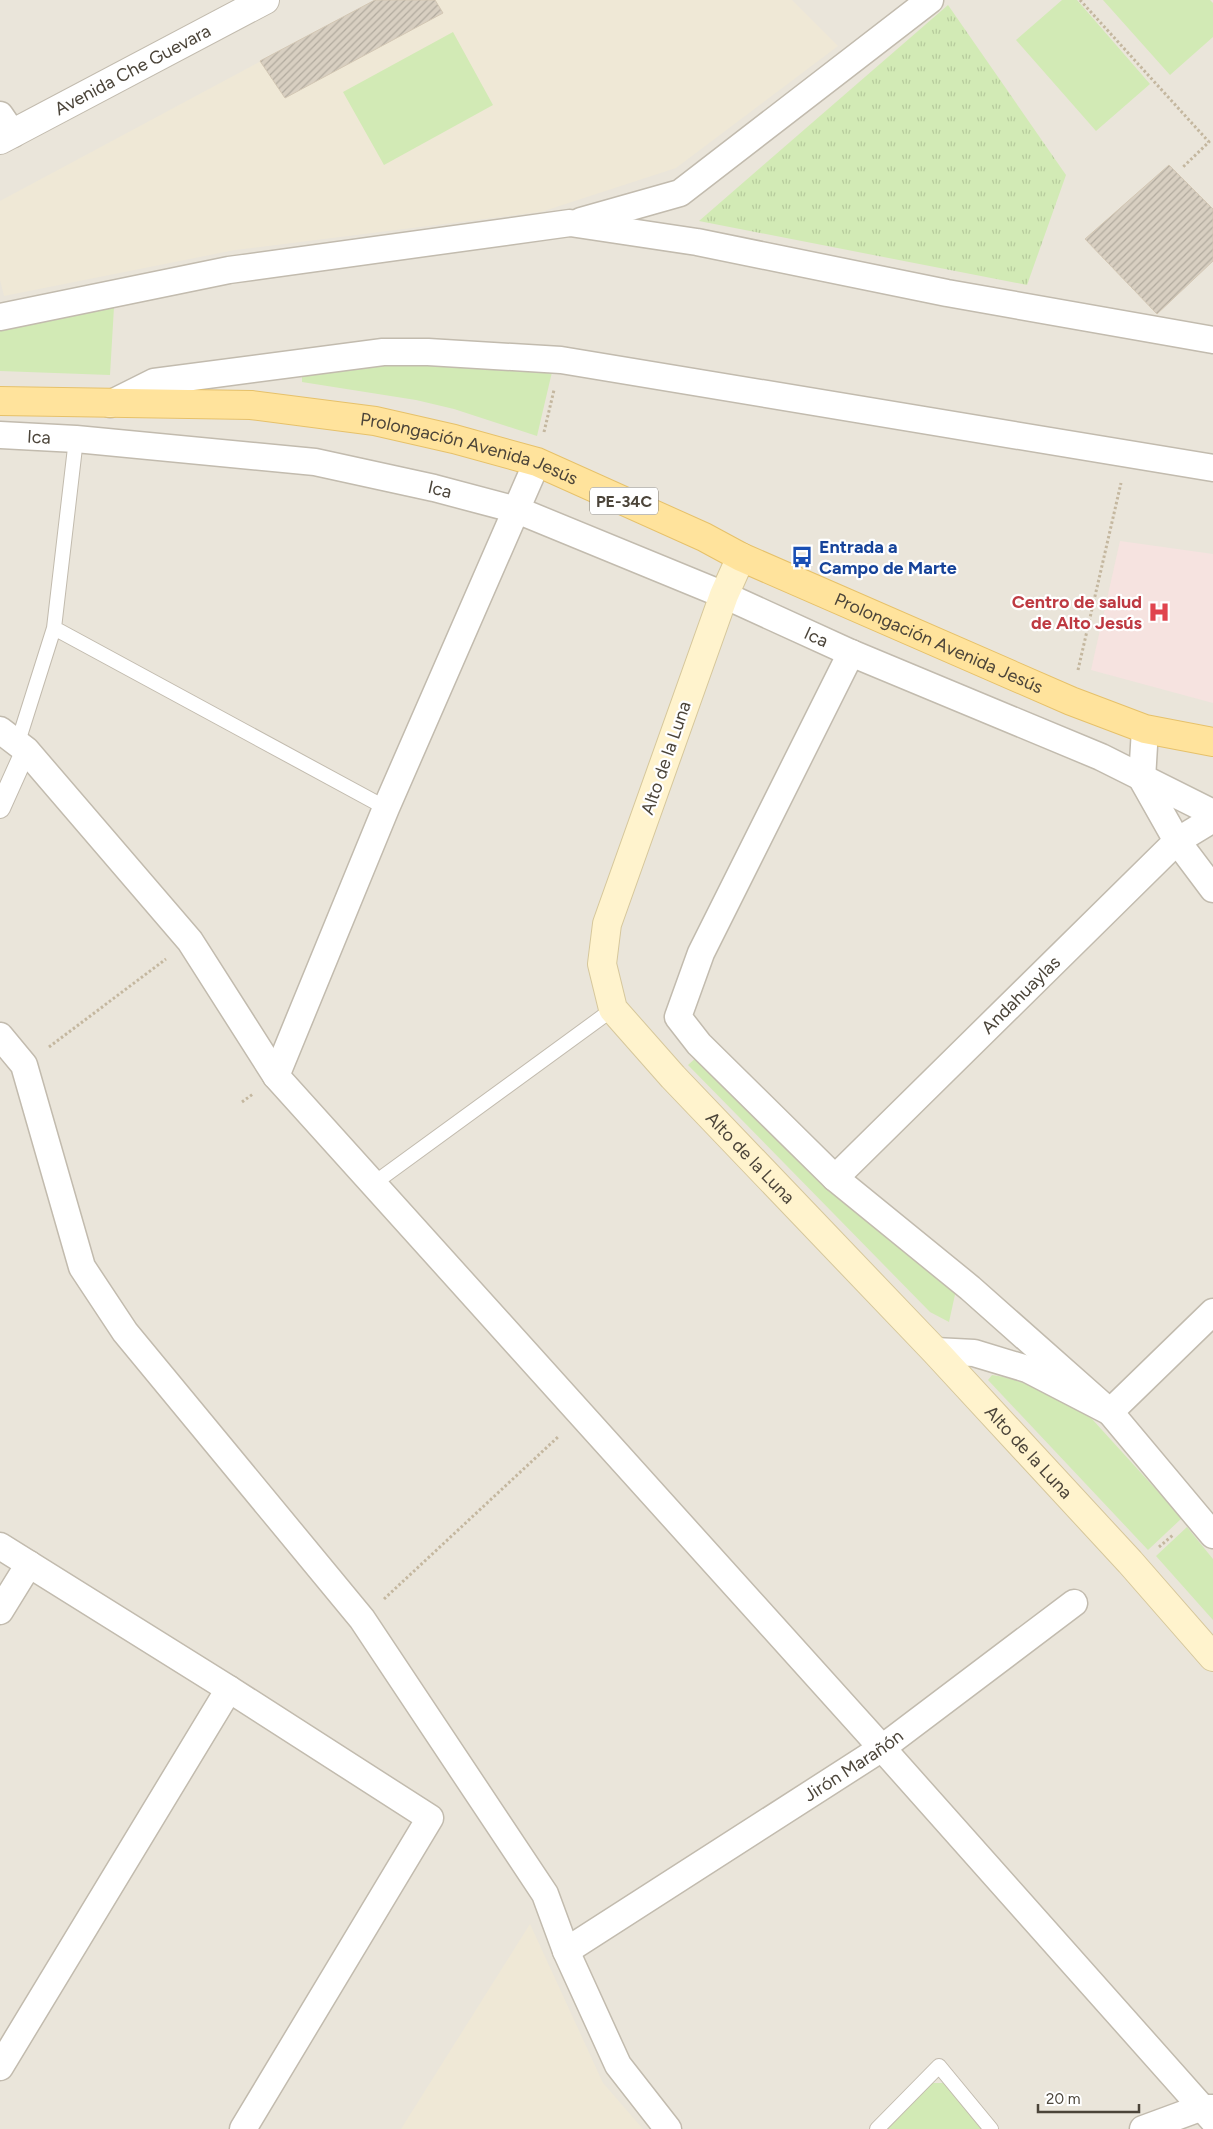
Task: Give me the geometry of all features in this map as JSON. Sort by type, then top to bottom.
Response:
[{"type":"main road","name":"Prolongación Avenida Jesús","points":[[0,401],[252,406],[375,421],[454,438],[537,462],[704,537],[741,557],[1054,694],[1145,729],[1213,742]]},
{"type":"main road","name":"Alto de la Luna","points":[[741,557],[724,595],[607,924],[602,964],[613,1009],[673,1077],[935,1351],[1130,1562],[1213,1657]]},
{"type":"street","points":[[0,317],[229,270],[570,223],[680,193],[930,0]]},
{"type":"street","name":"Avenida Che Guevara","points":[[4,130],[248,4]]},
{"type":"street","points":[[570,223],[697,242],[1018,306],[1213,340]]},
{"type":"street","points":[[110,404],[154,382],[383,352],[428,352],[561,360],[1128,452],[1213,468]]},
{"type":"street","name":"Ica","points":[[0,436],[76,438],[315,462],[434,488],[517,510],[724,595],[851,653],[1101,757],[1213,813]]},
{"type":"street","points":[[276,1076],[386,808],[537,462]]},
{"type":"street","points":[[851,653],[701,953],[678,1017],[699,1044],[835,1178],[970,1288],[1110,1412],[1213,1535]]},
{"type":"street","points":[[1145,729],[1142,779],[1177,841],[1213,889]]},
{"type":"street","points":[[0,808],[15,741]]},
{"type":"street","points":[[15,741],[190,940],[276,1076],[1209,2112],[1142,2129]]},
{"type":"street","name":"Andahuaylas","points":[[835,1178],[1177,841],[1213,819]]},
{"type":"street","points":[[0,1036],[24,1066],[82,1267],[125,1332],[362,1619],[545,1894],[566,1951],[618,2065],[668,2129]]},
{"type":"street","points":[[1110,1412],[1213,1312]]},
{"type":"street","points":[[935,1351],[974,1353],[1027,1369],[1110,1412]]},
{"type":"street","points":[[0,1546],[229,1689],[430,1818],[243,2129]]},
{"type":"street","points":[[0,1611],[29,1564]]},
{"type":"street","name":"Jirón Marañón","points":[[566,1951],[882,1748],[1074,1603]]},
{"type":"street","points":[[0,2067],[229,1689]]},
{"type":"lane","points":[[15,741],[54,628],[76,438]]},
{"type":"lane","points":[[54,628],[386,808]]},
{"type":"lane","points":[[373,1184],[613,1009]]},
{"type":"lane","points":[[877,2129],[939,2066],[991,2129]]},
{"type":"path","points":[[1080,0],[1209,142],[1183,167]]},
{"type":"path","points":[[537,462],[561,360]]},
{"type":"path","points":[[1077,678],[1128,452]]},
{"type":"path","points":[[24,1066],[190,940]]},
{"type":"path","points":[[362,1619],[581,1416]]},
{"type":"shaded area","points":[[0,0],[1213,0],[1213,2129],[0,2129]]},
{"type":"shaded area","points":[[375,0],[792,0],[838,46],[676,168],[541,212],[235,250],[4,296],[0,280],[0,201]]},
{"type":"shaded area","name":"Centro de salud de Alto Jesús","points":[[1120,541],[1213,554],[1213,703],[1091,670]]},
{"type":"shaded area","points":[[530,1924],[603,2083],[643,2129],[401,2129]]},
{"type":"green space","points":[[1062,0],[1077,0],[1150,84],[1096,131],[1016,40]]},
{"type":"green space","points":[[1103,0],[1210,0],[1213,3],[1213,37],[1170,75]]},
{"type":"green space","points":[[948,5],[1066,175],[1027,285],[699,221]]},
{"type":"green space","points":[[453,32],[493,105],[384,165],[343,92]]},
{"type":"green space","points":[[114,307],[110,375],[0,371],[0,329]]},
{"type":"green space","points":[[438,363],[552,372],[537,436],[454,409],[416,400],[302,382],[302,375],[371,366]]},
{"type":"green space","points":[[698,1056],[956,1290],[949,1322],[930,1312],[688,1065]]},
{"type":"green space","points":[[992,1375],[1018,1381],[1044,1391],[1092,1419],[1182,1518],[1148,1550],[988,1380]]},
{"type":"green space","points":[[1187,1527],[1213,1559],[1213,1620],[1156,1556]]},
{"type":"green space","points":[[932,2083],[944,2083],[983,2129],[886,2129]]},
{"type":"building","points":[[375,0],[435,0],[443,13],[285,98],[260,61]]},
{"type":"building","points":[[1169,165],[1213,209],[1213,261],[1157,314],[1085,239]]},
{"type":"place","name":"Entrada a Campo de Marte","points":[[802,557]]},
{"type":"place","name":"Centro de salud de Alto Jesús","points":[[1159,612]]}]
